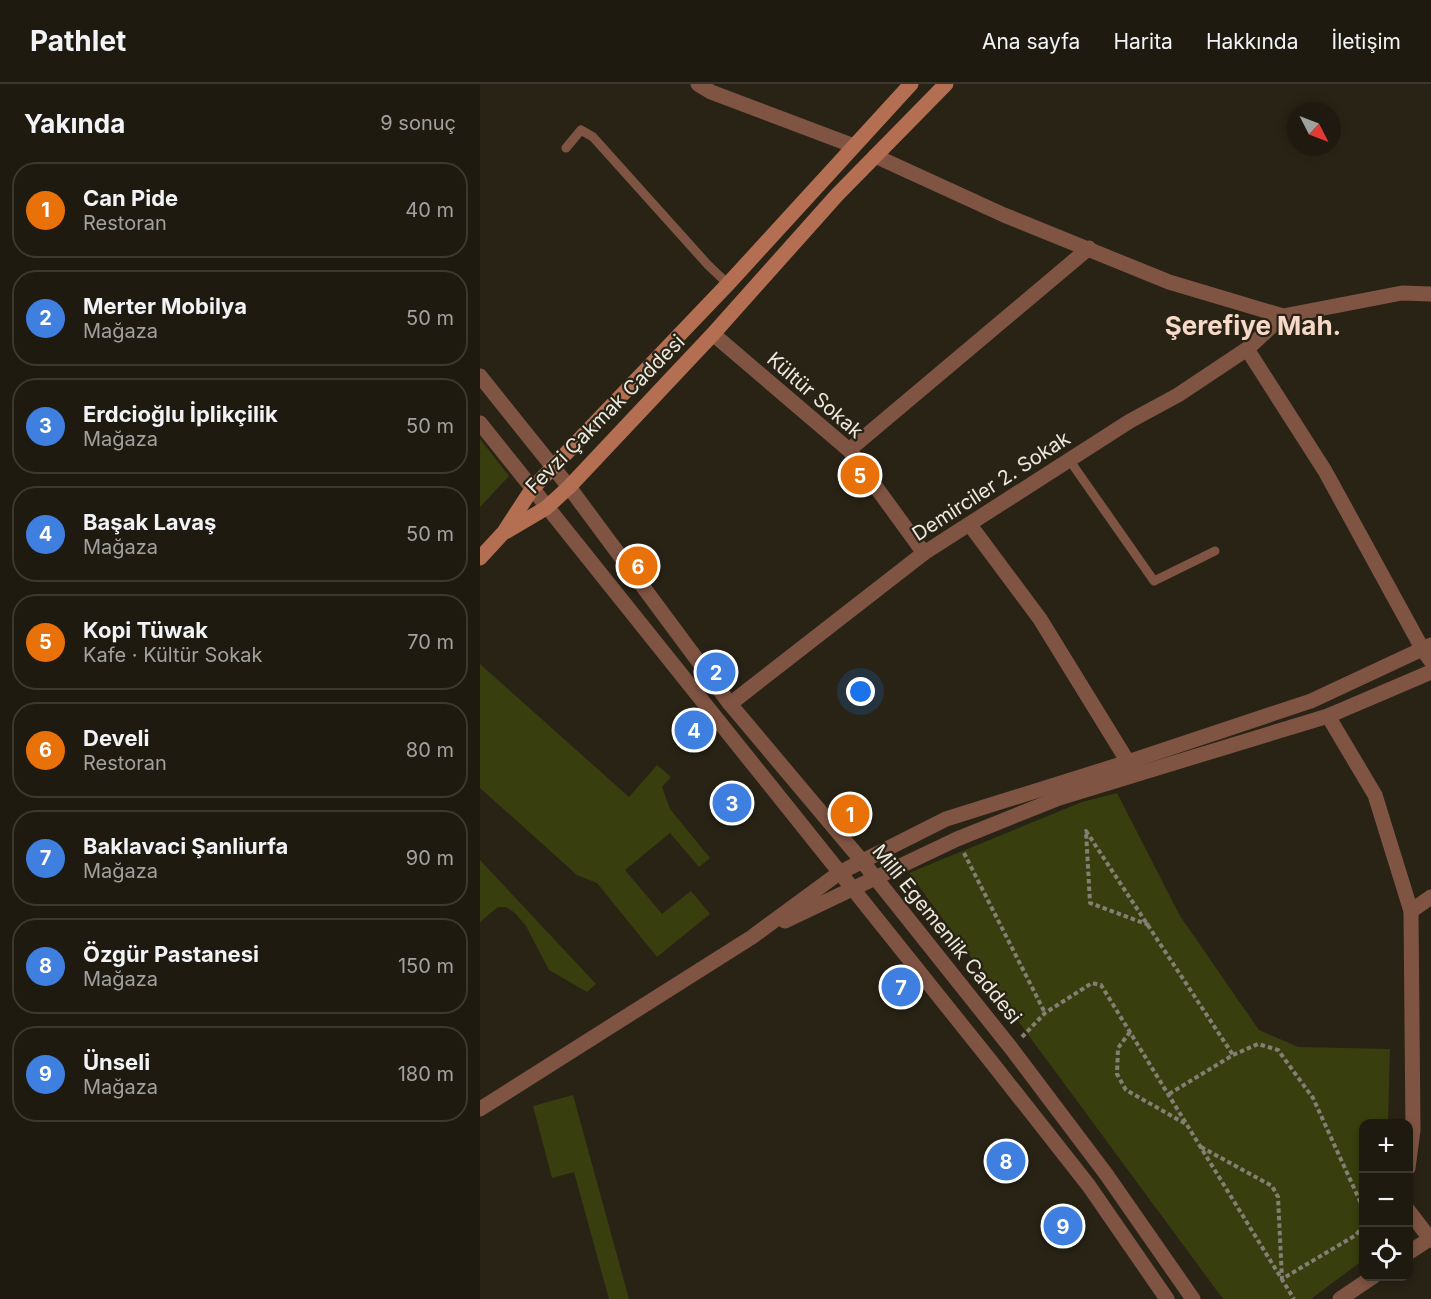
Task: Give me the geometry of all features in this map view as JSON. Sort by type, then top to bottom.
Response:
[{"type":"main road","name":"Fevzi Çakmak Caddesi","points":[[504,532],[532,489],[728,284],[911,84]]},
{"type":"main road","name":"Fevzi Çakmak Caddesi","points":[[504,532],[546,508],[569,487],[713,334],[837,195],[946,84]]},
{"type":"main road","points":[[480,558],[504,532]]},
{"type":"street","points":[[698,84],[711,92],[854,146]]},
{"type":"street","points":[[875,156],[1004,215],[1169,282],[1283,316],[1402,293],[1431,294]]},
{"type":"street","points":[[849,450],[1089,248]]},
{"type":"street","name":"Demirciler 2. Sokak","points":[[730,704],[924,553],[1130,421],[1178,395],[1247,349],[1283,316]]},
{"type":"street","name":"Kültür Sokak","points":[[713,334],[849,450],[924,553]]},
{"type":"street","points":[[481,1106],[752,937],[839,873],[946,819],[1311,701],[1428,652],[1325,471],[1247,349]]},
{"type":"street","name":"Milli Egemenlik Caddesi","points":[[480,376],[569,487],[730,704],[862,861],[1011,1048],[1106,1174],[1193,1299]]},
{"type":"street","points":[[480,423],[1089,1186],[1167,1299]]},
{"type":"street","points":[[970,525],[1040,619],[1128,762]]},
{"type":"street","points":[[752,937],[875,877],[1059,798],[1328,716],[1431,672]]},
{"type":"street","points":[[1328,716],[1376,795],[1411,911],[1413,1119]]},
{"type":"street","points":[[1411,911],[1431,897]]},
{"type":"street","points":[[1413,1217],[1430,1239],[1413,1250]]},
{"type":"street","points":[[1340,1299],[1367,1281]]},
{"type":"lane","points":[[566,148],[581,130],[593,137],[708,265],[728,284]]},
{"type":"lane","points":[[1070,461],[1154,581],[1215,550]]},
{"type":"path","points":[[1149,925],[1090,903],[1086,831],[1149,925],[1233,1055]]},
{"type":"path","points":[[957,840],[1045,1013]]},
{"type":"path","points":[[1011,1048],[1045,1013],[1092,983],[1101,985],[1294,1299]]},
{"type":"path","points":[[1130,1032],[1118,1048],[1117,1074],[1125,1090],[1187,1124]]},
{"type":"path","points":[[1169,1095],[1233,1055],[1258,1044],[1278,1050],[1313,1098],[1359,1199]]},
{"type":"path","points":[[1201,1146],[1272,1186],[1278,1197],[1282,1279]]},
{"type":"path","points":[[1282,1279],[1356,1236],[1362,1227]]},
{"type":"green space","points":[[480,439],[509,476],[480,507]]},
{"type":"green space","points":[[480,664],[629,797],[657,765],[671,777],[662,787],[670,809],[710,858],[699,867],[670,833],[625,870],[662,914],[716,871],[691,891],[710,914],[657,957],[597,883],[577,875],[480,788]]},
{"type":"green space","points":[[1117,793],[1180,916],[1259,1030],[1298,1047],[1390,1049],[1388,1119],[1359,1119],[1359,1263],[1311,1299],[1223,1299],[909,873],[1082,802]]},
{"type":"green space","points":[[480,860],[596,984],[587,992],[549,970],[526,926],[515,913],[506,907],[498,907],[480,922]]},
{"type":"green space","points":[[573,1095],[629,1299],[609,1299],[574,1172],[552,1178],[533,1106]]},
{"type":"place","name":"Kopi Tüwak","points":[[860,475]]},
{"type":"place","name":"Develi","points":[[638,566]]},
{"type":"place","name":"Merter Mobilya","points":[[716,672]]},
{"type":"place","name":"Başak Lavaş","points":[[694,730]]},
{"type":"place","name":"Erdcioğlu İplikçilik","points":[[732,803]]},
{"type":"place","name":"Can Pide","points":[[850,814]]},
{"type":"place","name":"Baklavaci Şanliurfa","points":[[901,987]]},
{"type":"place","name":"Özgür Pastanesi","points":[[1006,1161]]},
{"type":"place","name":"Ünseli","points":[[1063,1226]]},
{"type":"district","name":"Şerefiye Mah.","points":[[1253,326]]}]
